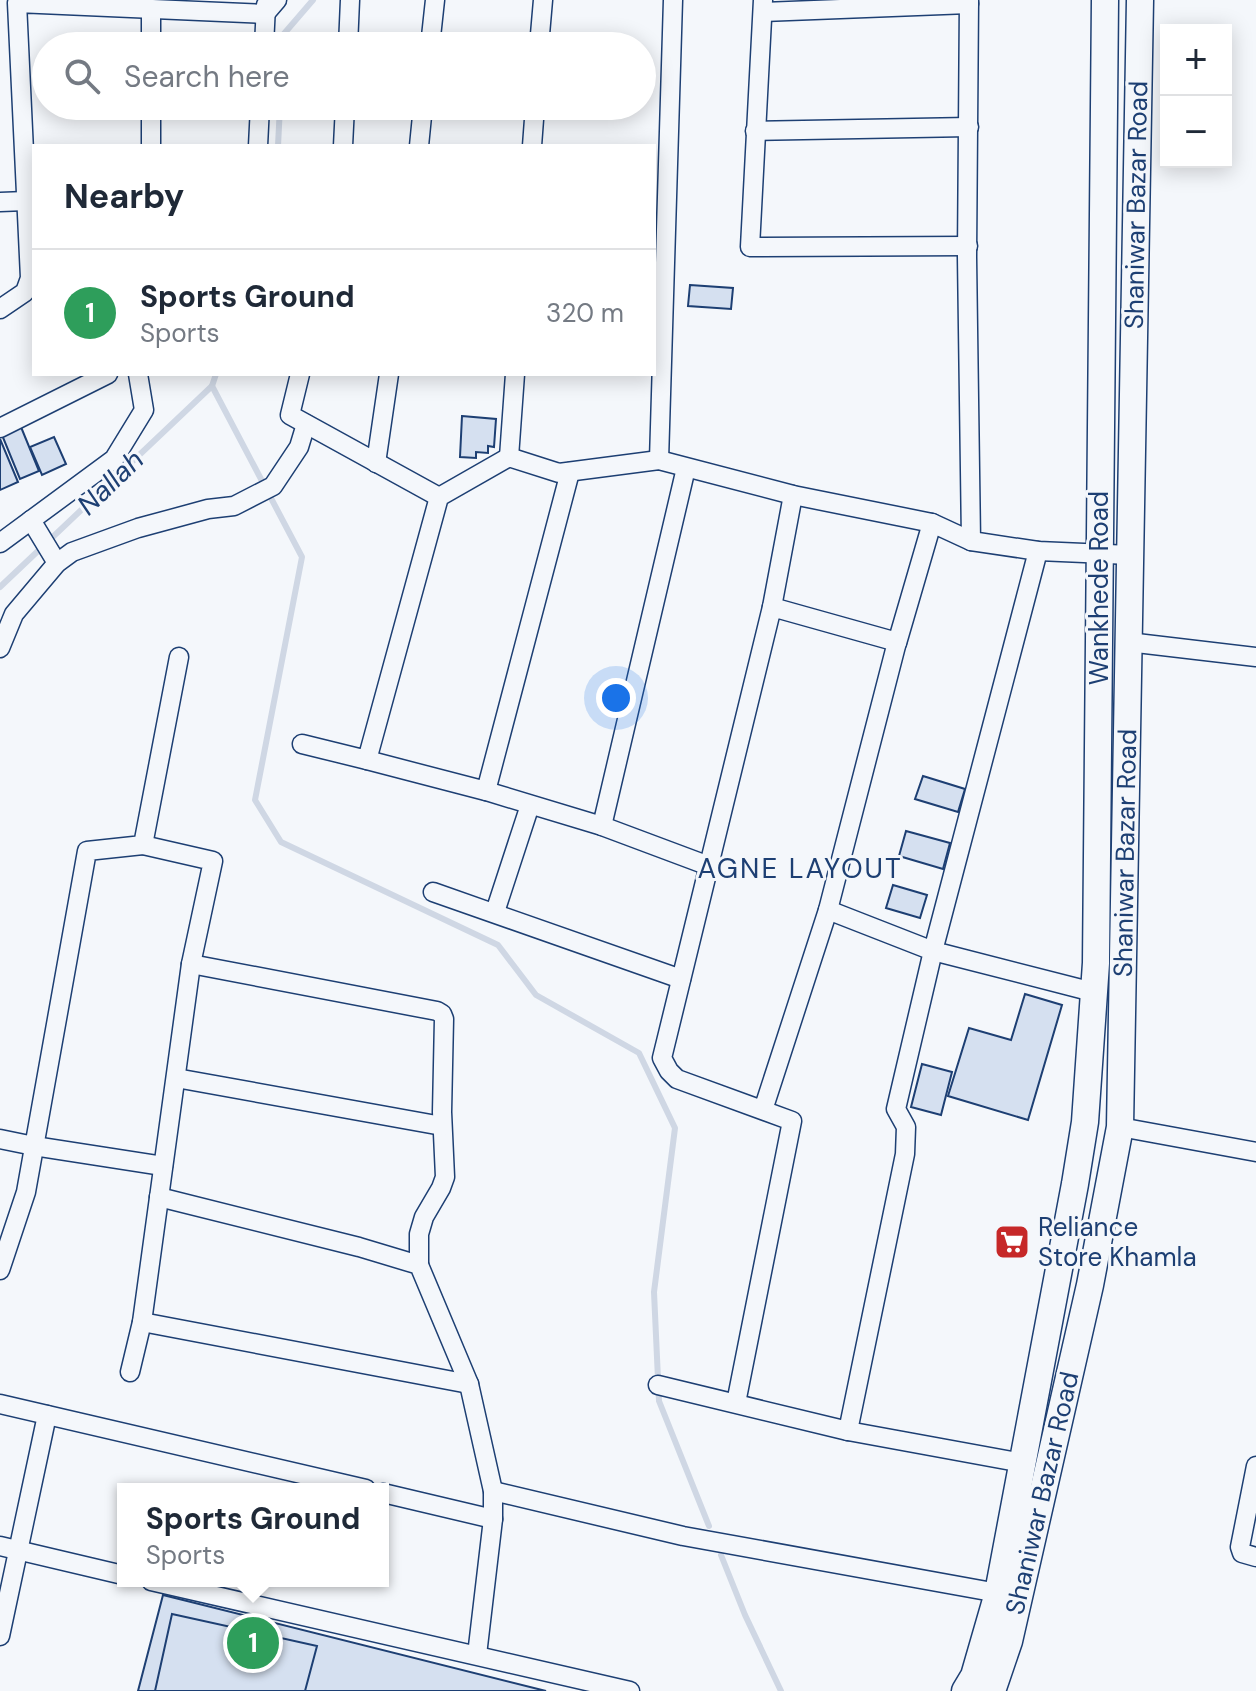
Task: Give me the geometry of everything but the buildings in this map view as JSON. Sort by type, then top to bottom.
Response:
[{"type":"main road","name":"Wankhede Road","points":[[965,1691],[974,1676],[998,1593],[1085,1122],[1096,963],[1105,0]]},
{"type":"main road","name":"Shaniwar Bazar Road","points":[[992,1691],[1009,1641],[1083,1316],[1120,1127],[1140,0]]},
{"type":"street","points":[[349,32],[350,0]]},
{"type":"street","points":[[432,32],[435,0]]},
{"type":"street","points":[[540,32],[543,0]]},
{"type":"street","points":[[659,460],[673,0]]},
{"type":"street","points":[[0,309],[25,292],[30,278],[11,2],[142,6],[269,5],[266,32]]},
{"type":"street","points":[[968,246],[750,247],[763,6],[969,2],[971,541]]},
{"type":"street","points":[[142,6],[148,32]]},
{"type":"street","points":[[151,120],[151,144]]},
{"type":"street","points":[[258,144],[259,120]]},
{"type":"street","points":[[343,144],[344,120]]},
{"type":"street","points":[[419,144],[422,120]]},
{"type":"street","points":[[532,144],[534,120]]},
{"type":"street","points":[[755,131],[969,127]]},
{"type":"street","points":[[0,202],[26,201]]},
{"type":"street","points":[[0,428],[104,376]]},
{"type":"street","points":[[0,543],[114,459],[144,410],[138,376]]},
{"type":"street","points":[[300,376],[290,415],[439,497]]},
{"type":"street","points":[[376,463],[389,376]]},
{"type":"street","points":[[509,457],[515,376]]},
{"type":"street","points":[[0,648],[14,614],[57,563],[72,552],[138,528],[208,509],[234,506],[273,486],[299,447],[306,424]]},
{"type":"street","points":[[367,760],[439,497],[509,457],[559,473],[659,460],[793,495],[932,523],[971,541],[1038,551],[1130,555]]},
{"type":"street","points":[[602,826],[686,468]]},
{"type":"street","points":[[486,791],[570,472]]},
{"type":"street","points":[[736,1403],[792,1121],[677,1079],[662,1058],[772,607],[793,495]]},
{"type":"street","points":[[31,520],[57,563]]},
{"type":"street","points":[[763,1110],[828,910],[897,643],[932,523]]},
{"type":"street","points":[[848,1431],[905,1154],[906,1127],[896,1109],[933,951],[1038,551]]},
{"type":"street","points":[[772,607],[897,643]]},
{"type":"street","points":[[1128,642],[1256,657]]},
{"type":"street","points":[[143,845],[179,657]]},
{"type":"street","points":[[302,744],[486,791],[602,826],[709,866]]},
{"type":"street","points":[[495,912],[530,805]]},
{"type":"street","points":[[0,1270],[26,1192],[87,851],[143,845],[213,861],[191,964],[142,1322],[130,1372]]},
{"type":"street","points":[[433,892],[681,979]]},
{"type":"street","points":[[828,910],[933,951],[1093,992]]},
{"type":"street","points":[[191,964],[437,1011],[444,1019],[442,1126],[445,1177],[424,1217],[419,1234],[419,1265],[469,1384],[493,1491],[493,1519],[477,1655]]},
{"type":"street","points":[[176,1078],[442,1126]]},
{"type":"street","points":[[1120,1127],[1256,1152]]},
{"type":"street","points":[[0,1139],[163,1166]]},
{"type":"street","points":[[159,1197],[419,1265]]},
{"type":"street","points":[[142,1322],[469,1384]]},
{"type":"street","points":[[658,1385],[848,1431],[1023,1463]]},
{"type":"street","points":[[0,1404],[340,1483]]},
{"type":"street","points":[[0,1636],[47,1415]]},
{"type":"street","points":[[1256,1466],[1240,1547],[1242,1553],[1256,1557]]},
{"type":"street","points":[[493,1491],[683,1536],[998,1593]]},
{"type":"street","points":[[389,1494],[493,1519]]},
{"type":"street","points":[[0,1546],[117,1574]]},
{"type":"street","points":[[177,1587],[630,1691]]},
{"type":"waterway","name":"Nallah","points":[[285,32],[313,0]]},
{"type":"waterway","name":"Nallah","points":[[278,144],[279,120]]},
{"type":"waterway","name":"Nallah","points":[[0,587],[212,386],[215,376]]},
{"type":"waterway","points":[[212,386],[302,557],[255,800],[281,842],[498,945],[536,995],[639,1053],[675,1128],[654,1292],[659,1401],[709,1526]]},
{"type":"waterway","points":[[721,1555],[781,1691]]},
{"type":"place","name":"Reliance Store Khamla","points":[[1012,1242]]},
{"type":"place","name":"Sports Ground","points":[[253,1643]]},
{"type":"district","name":"AGNE LAYOUT","points":[[800,868]]}]
